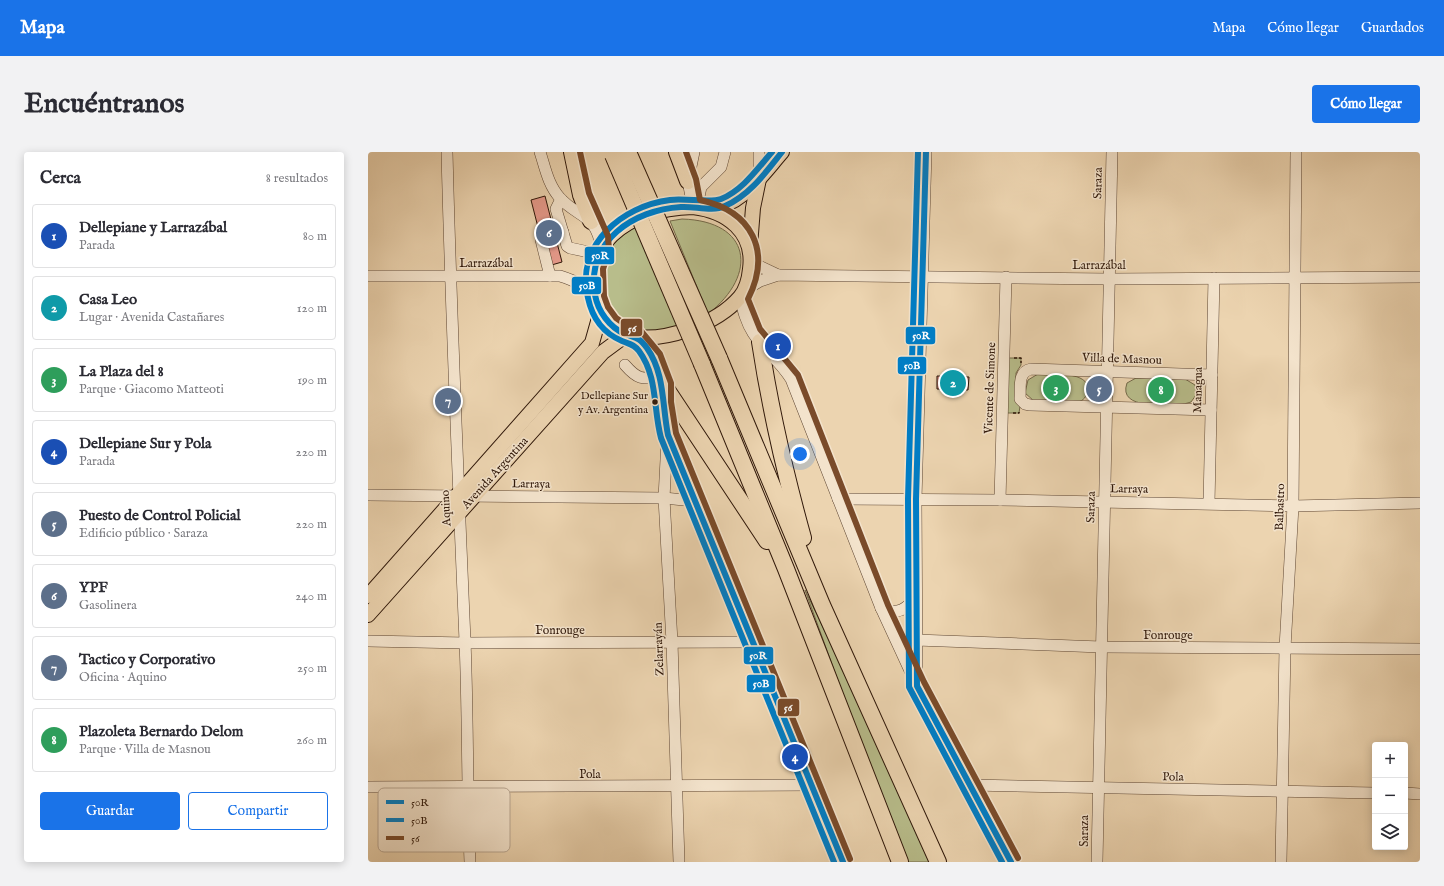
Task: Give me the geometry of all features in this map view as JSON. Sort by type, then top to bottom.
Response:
[{"type":"highway","points":[[572,152],[582,195],[591,221]]},
{"type":"highway","points":[[677,152],[688,181]]},
{"type":"highway","points":[[617,153],[719,358],[822,605],[938,862]]},
{"type":"highway","points":[[617,153],[786,569],[900,862]]},
{"type":"highway","points":[[760,342],[768,395],[792,496],[822,605]]},
{"type":"highway","points":[[662,381],[786,569]]},
{"type":"main road","points":[[600,251],[612,236],[638,218],[668,208],[724,207],[735,201],[759,179],[782,152]]},
{"type":"main road","points":[[598,304],[610,324],[631,336],[674,334],[692,328],[725,311],[742,294],[749,276],[753,208],[759,179]]},
{"type":"main road","points":[[699,208],[720,214],[733,222],[743,233],[751,253]]},
{"type":"main road","name":"Avenida Argentina","points":[[368,596],[592,343],[598,304],[595,268],[600,251]]},
{"type":"main road","name":"Avenida Argentina","points":[[368,615],[603,352],[631,336]]},
{"type":"street","name":"Aquino","points":[[447,152],[458,495],[465,643],[467,787]]},
{"type":"street","points":[[540,152],[554,191],[561,199],[591,221],[600,238],[600,251],[570,248],[567,246],[556,209],[561,199]]},
{"type":"street","points":[[694,152],[688,181],[699,208]]},
{"type":"street","points":[[699,208],[701,187],[721,167],[725,152]]},
{"type":"street","points":[[759,152],[759,179]]},
{"type":"street","points":[[917,686],[916,499],[926,152]]},
{"type":"street","name":"Saraza","points":[[1097,862],[1097,788],[1112,152]]},
{"type":"street","name":"Balbastro","points":[[1281,862],[1285,648],[1293,506],[1296,152]]},
{"type":"street","points":[[550,276],[541,240],[563,232]]},
{"type":"street","name":"Larrazábal","points":[[751,253],[759,266],[778,275]]},
{"type":"street","name":"Larrazábal","points":[[742,294],[760,282],[778,275],[1109,279],[1420,277]]},
{"type":"street","name":"Larrazábal","points":[[368,276],[560,276],[575,280],[586,288],[598,304]]},
{"type":"street","name":"Vicente de Simone","points":[[1000,500],[1006,277]]},
{"type":"street","name":"Managua","points":[[1209,503],[1214,278]]},
{"type":"street","points":[[742,294],[748,325],[760,342],[782,365],[791,379],[881,608],[917,686],[1011,862]]},
{"type":"street","points":[[631,336],[653,358],[662,381],[663,403],[668,436],[843,862]]},
{"type":"street","points":[[625,365],[635,376],[643,379],[662,381]]},
{"type":"street","name":"Villa de Masnou","points":[[1106,407],[1030,405],[1022,402],[1020,391],[1021,376],[1024,367],[1107,372],[1212,375]]},
{"type":"street","points":[[1106,407],[1211,410]]},
{"type":"street","name":"Zelarrayán","points":[[668,436],[664,498],[672,642],[679,862]]},
{"type":"street","name":"Larraya","points":[[368,494],[664,498],[694,501]]},
{"type":"street","name":"Larraya","points":[[838,499],[1104,501],[1293,506],[1420,503]]},
{"type":"street","points":[[881,608],[888,611],[902,611],[908,607],[916,594]]},
{"type":"street","name":"Fonrouge","points":[[916,640],[1101,647],[1420,649]]},
{"type":"street","name":"Fonrouge","points":[[368,641],[465,643],[752,642]]},
{"type":"street","name":"Pola","points":[[368,787],[677,787],[812,785]]},
{"type":"street","name":"Pola","points":[[970,785],[1372,793]]},
{"type":"street","points":[[1408,793],[1420,794]]},
{"type":"street","name":"Aquino","points":[[470,852],[470,862]]},
{"type":"green space","points":[[682,219],[705,222],[722,229],[734,239],[740,252],[740,267],[735,283],[724,299],[708,314],[670,221]]},
{"type":"green space","points":[[635,225],[678,327],[651,332],[633,330],[617,321],[606,305],[600,287],[600,278],[608,245]]},
{"type":"green space","points":[[1008,358],[1021,358],[1021,365],[1016,373],[1016,399],[1020,406],[1019,413],[1007,413]]},
{"type":"green space","points":[[1038,374],[1060,374],[1076,377],[1083,380],[1087,384],[1088,391],[1082,401],[1073,403],[1034,401],[1025,393],[1028,380]]},
{"type":"green space","points":[[1136,378],[1185,379],[1195,385],[1196,395],[1191,402],[1184,404],[1156,405],[1136,402],[1129,398],[1126,392],[1127,383]]},
{"type":"green space","points":[[805,590],[867,718],[931,862],[908,862],[861,744]]},
{"type":"building","points":[[545,196],[562,262],[548,266],[531,200]]},
{"type":"building","points":[[937,376],[969,377],[968,390],[937,389]]},
{"type":"transit line","name":"56","points":[[580,152],[589,193],[608,236],[609,250],[603,269],[604,296],[608,307],[616,318],[629,327],[641,331],[660,354],[671,383],[671,402],[676,433],[850,859]]},
{"type":"transit line","name":"56","points":[[686,152],[696,179],[700,200],[718,205],[733,213],[744,224],[752,236],[757,249],[758,265],[755,281],[748,299],[760,329],[798,375],[888,605],[924,682],[1018,858]]},
{"type":"transit line","name":"50B","points":[[772,152],[743,185],[721,199],[711,201],[670,200],[635,210],[620,220],[606,231],[596,245],[589,261],[586,279],[588,298],[592,312],[599,324],[615,338],[635,347],[645,361],[652,382],[661,438],[834,862]]},
{"type":"transit line","name":"50R","points":[[782,152],[764,175],[750,189],[742,196],[725,206],[715,209],[686,207],[663,209],[646,214],[630,222],[617,232],[606,244],[598,259],[594,276],[595,295],[596,301],[609,323],[619,331],[639,340],[644,344],[653,358],[660,379],[668,435],[843,862]]},
{"type":"transit line","name":"50B","points":[[918,152],[908,499],[909,687],[1002,862]]},
{"type":"transit line","name":"50R","points":[[926,152],[916,499],[917,686],[1011,862]]},
{"type":"place","name":"YPF","points":[[549,233]]},
{"type":"place","name":"Dellepiane y Larrazábal","points":[[778,346]]},
{"type":"place","name":"Casa Leo","points":[[953,383]]},
{"type":"place","name":"La Plaza del 8","points":[[1056,388]]},
{"type":"place","name":"Puesto de Control Policial","points":[[1099,389]]},
{"type":"place","name":"Plazoleta Bernardo Delom","points":[[1161,390]]},
{"type":"place","name":"Tactico y Corporativo","points":[[448,401]]},
{"type":"place","name":"Dellepiane Sur y Av. Argentina","points":[[655,402]]},
{"type":"place","name":"Dellepiane Sur y Pola","points":[[795,757]]}]
